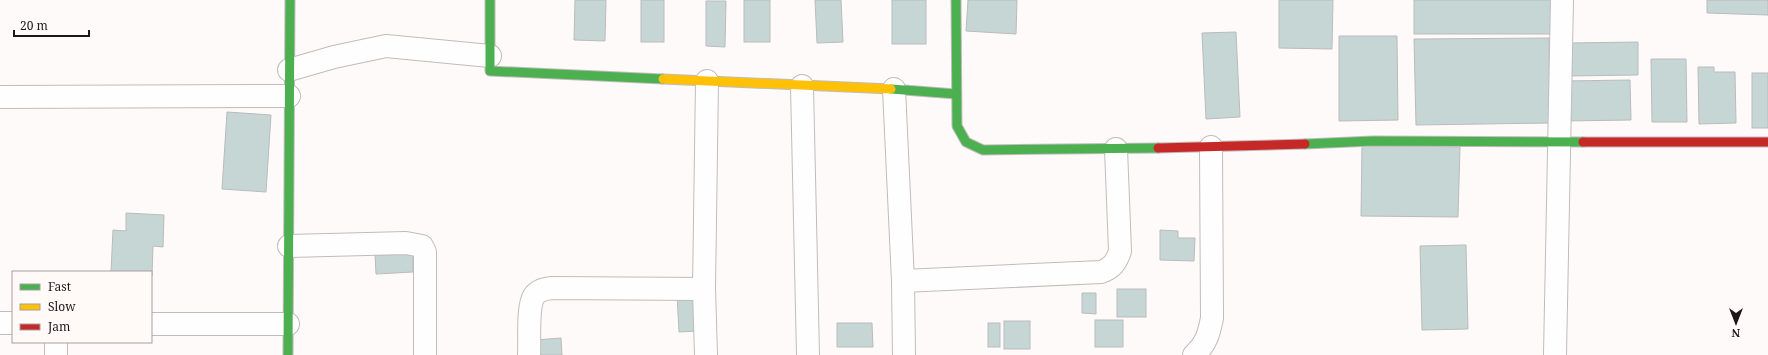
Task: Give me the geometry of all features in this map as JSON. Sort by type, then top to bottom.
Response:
[{"type":"street","points":[[288,355],[288,96],[290,0]]},
{"type":"street","points":[[490,0],[490,71],[894,89],[956,94]]},
{"type":"street","points":[[956,0],[957,126],[961,138],[970,145],[984,150],[1211,147],[1374,141],[1768,142]]},
{"type":"street","points":[[1555,355],[1562,0]]},
{"type":"street","points":[[289,70],[334,57],[386,46],[490,56]]},
{"type":"street","points":[[706,355],[704,289],[707,81]]},
{"type":"street","points":[[802,86],[808,355]]},
{"type":"street","points":[[894,89],[903,281],[904,355]]},
{"type":"street","points":[[0,97],[288,96]]},
{"type":"street","points":[[1194,355],[1202,347],[1209,336],[1212,318],[1211,147]]},
{"type":"street","points":[[903,281],[1101,272],[1112,268],[1118,259],[1120,251],[1116,149]]},
{"type":"street","points":[[288,246],[406,243],[422,246],[426,259],[425,355]]},
{"type":"street","points":[[529,355],[531,306],[535,295],[542,290],[551,288],[704,289]]},
{"type":"street","points":[[0,323],[12,323]]},
{"type":"street","points":[[152,324],[288,324]]},
{"type":"street","points":[[56,343],[56,355]]},
{"type":"building","points":[[575,0],[606,0],[605,41],[574,40]]},
{"type":"building","points":[[641,0],[664,0],[664,42],[641,42]]},
{"type":"building","points":[[744,0],[770,0],[770,42],[744,42]]},
{"type":"building","points":[[815,0],[841,0],[843,42],[817,43]]},
{"type":"building","points":[[892,0],[926,0],[926,44],[892,44]]},
{"type":"building","points":[[968,0],[1017,0],[1016,34],[966,31]]},
{"type":"building","points":[[1279,0],[1333,0],[1332,49],[1279,48]]},
{"type":"building","points":[[1414,0],[1551,0],[1551,34],[1414,34]]},
{"type":"building","points":[[1707,0],[1768,0],[1768,15],[1707,13]]},
{"type":"building","points":[[706,1],[726,1],[725,47],[706,46]]},
{"type":"building","points":[[1236,32],[1240,117],[1206,119],[1202,33]]},
{"type":"building","points":[[1339,36],[1397,36],[1398,120],[1339,121]]},
{"type":"building","points":[[1549,38],[1550,123],[1416,125],[1414,39]]},
{"type":"building","points":[[1638,42],[1638,75],[1569,76],[1568,43]]},
{"type":"building","points":[[1651,59],[1686,59],[1687,122],[1652,122]]},
{"type":"building","points":[[1698,67],[1714,67],[1714,72],[1735,72],[1736,123],[1699,124]]},
{"type":"building","points":[[1752,73],[1768,73],[1768,128],[1752,128]]},
{"type":"building","points":[[1630,80],[1631,120],[1565,121],[1565,81]]},
{"type":"building","points":[[227,112],[271,115],[266,192],[222,189]]},
{"type":"building","points":[[1362,145],[1460,147],[1458,217],[1361,216]]},
{"type":"building","points":[[126,213],[164,215],[163,247],[153,246],[152,276],[152,271],[111,271],[113,230],[126,231]]},
{"type":"building","points":[[1160,230],[1178,231],[1178,238],[1195,238],[1194,261],[1160,260]]},
{"type":"building","points":[[1466,245],[1468,329],[1422,330],[1420,246]]},
{"type":"building","points":[[413,254],[413,272],[376,274],[375,255]]},
{"type":"building","points":[[1117,289],[1146,289],[1146,317],[1117,317]]},
{"type":"building","points":[[1082,293],[1096,293],[1096,314],[1082,313]]},
{"type":"building","points":[[695,294],[697,331],[679,332],[677,295]]},
{"type":"building","points":[[1095,320],[1123,320],[1123,347],[1095,347]]},
{"type":"building","points":[[1004,321],[1030,321],[1030,349],[1004,349]]},
{"type":"building","points":[[837,323],[872,323],[873,347],[837,347]]},
{"type":"building","points":[[988,323],[1000,323],[1000,347],[988,347]]},
{"type":"building","points":[[561,338],[562,355],[536,355],[535,340]]},
{"type":"traffic: fast","points":[[288,355],[290,0]]},
{"type":"traffic: fast","points":[[490,0],[490,71],[663,79]]},
{"type":"traffic: fast","points":[[956,0],[957,126],[966,142],[983,150],[1158,148]]},
{"type":"traffic: fast","points":[[891,89],[956,94]]},
{"type":"traffic: fast","points":[[1305,144],[1373,141],[1583,142]]},
{"type":"traffic: slow","points":[[663,79],[891,89]]},
{"type":"traffic: jam","points":[[1583,142],[1768,142]]},
{"type":"traffic: jam","points":[[1158,148],[1305,144]]}]
